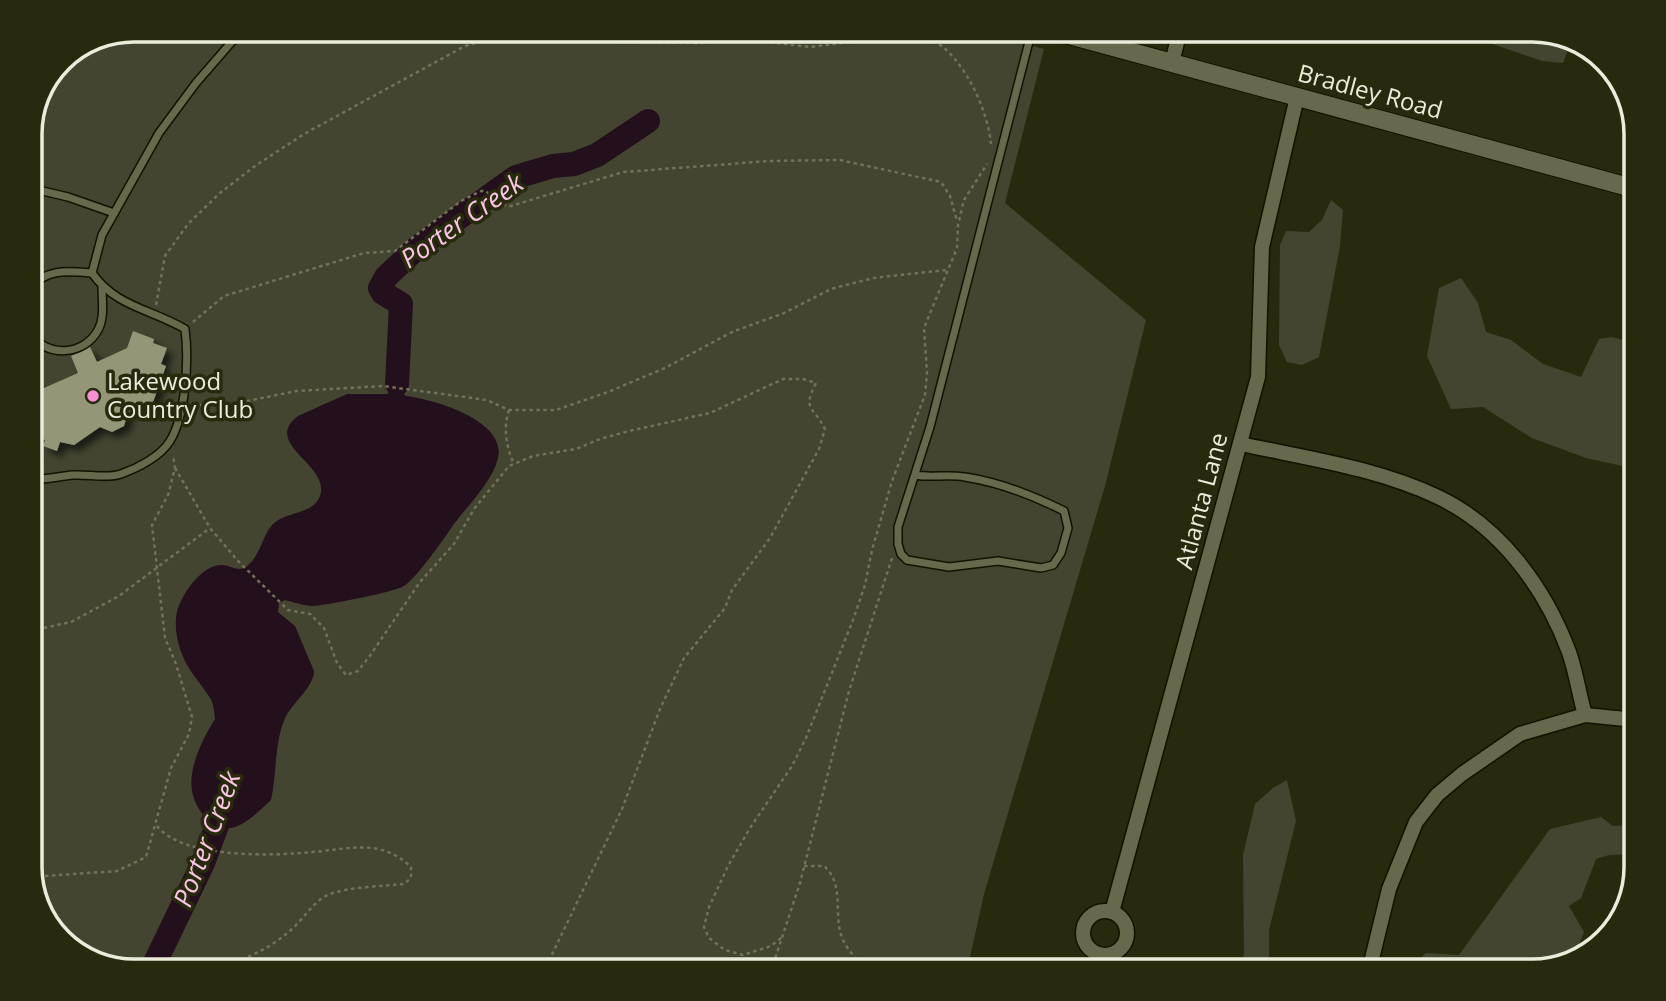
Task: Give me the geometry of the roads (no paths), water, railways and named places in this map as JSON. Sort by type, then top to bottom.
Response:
[{"type":"street","name":"Bradley Road","points":[[1095,42],[1624,186]]},
{"type":"street","points":[[1172,63],[1177,42]]},
{"type":"street","name":"Atlanta Lane","points":[[1112,912],[1258,377],[1262,247],[1297,97]]},
{"type":"street","points":[[1241,444],[1372,473],[1438,497],[1495,534],[1543,595],[1569,653],[1585,715]]},
{"type":"street","points":[[1372,959],[1389,889],[1416,822],[1437,795],[1462,774],[1520,734],[1585,715],[1624,719]]},
{"type":"lane","points":[[92,273],[102,235],[159,133],[196,83],[232,42]]},
{"type":"lane","points":[[915,475],[961,476],[980,480],[1042,500],[1064,511],[1068,528],[1061,553],[1053,565],[1041,568],[998,561],[949,567],[907,560],[901,554],[898,544],[898,527],[930,426],[1029,42]]},
{"type":"lane","points":[[42,191],[114,213]]},
{"type":"lane","points":[[42,277],[54,272],[92,273]]},
{"type":"lane","points":[[42,479],[73,475],[119,475],[162,451],[171,440],[181,405],[187,346],[185,329],[121,300],[102,287],[92,273]]},
{"type":"lane","points":[[42,344],[56,351],[69,351],[91,340],[99,330],[103,318],[102,287]]},
{"type":"waterway","name":"Porter Creek","points":[[397,384],[401,304],[383,293],[380,288],[386,277],[418,247],[516,177],[553,166],[574,164],[597,155],[648,121]]},
{"type":"waterway","name":"Porter Creek","points":[[157,959],[203,863],[228,796]]},
{"type":"place","name":"Lakewood Country Club","points":[[93,396]]}]
